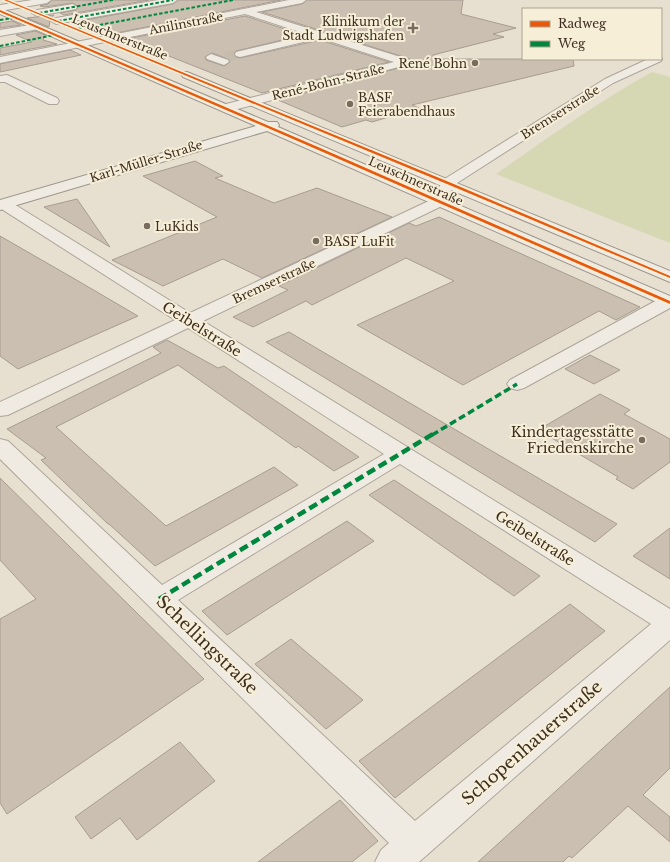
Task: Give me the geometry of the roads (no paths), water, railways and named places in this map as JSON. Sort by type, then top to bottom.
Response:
[{"type":"street","name":"Leuschnerstraße","points":[[5,0],[448,183],[670,277]]},
{"type":"street","points":[[0,8],[47,0]]},
{"type":"street","points":[[37,13],[113,0]]},
{"type":"street","points":[[56,21],[173,0]]},
{"type":"street","points":[[77,30],[233,0]]},
{"type":"street","name":"Anilinstraße","points":[[0,60],[302,0]]},
{"type":"street","name":"Leuschnerstraße","points":[[0,11],[268,126],[669,303]]},
{"type":"street","points":[[245,11],[321,35]]},
{"type":"street","points":[[0,20],[15,18]]},
{"type":"street","points":[[0,33],[36,27]]},
{"type":"street","points":[[0,46],[56,35]]},
{"type":"street","points":[[240,54],[321,35]]},
{"type":"street","name":"René-Bohn-Straße","points":[[226,108],[406,62],[321,35]]},
{"type":"street","name":"Bremserstraße","points":[[448,183],[609,82],[655,60]]},
{"type":"street","points":[[0,79],[7,78],[53,101]]},
{"type":"street","name":"Karl-Müller-Straße","points":[[2,204],[293,119]]},
{"type":"street","points":[[439,202],[448,183]]},
{"type":"street","name":"Bremserstraße","points":[[0,410],[439,202]]},
{"type":"street","name":"Geibelstraße","points":[[2,204],[670,624]]},
{"type":"street","points":[[517,384],[669,303]]},
{"type":"street","name":"Schellingstraße","points":[[0,446],[159,599],[404,853]]},
{"type":"street","points":[[159,599],[400,454]]},
{"type":"street","name":"Schopenhauerstraße","points":[[404,853],[670,624]]},
{"type":"tunnel","points":[[225,57],[240,54]]},
{"type":"place","name":"Klinikum der Stadt Ludwigshafen","points":[[413,28]]},
{"type":"place","name":"René Bohn","points":[[475,63]]},
{"type":"place","name":"BASF Feierabendhaus","points":[[350,104]]},
{"type":"place","name":"LuKids","points":[[147,226]]},
{"type":"place","name":"BASF LuFit","points":[[316,241]]},
{"type":"place","name":"Kindertagesstätte Friedenskirche","points":[[642,440]]}]
